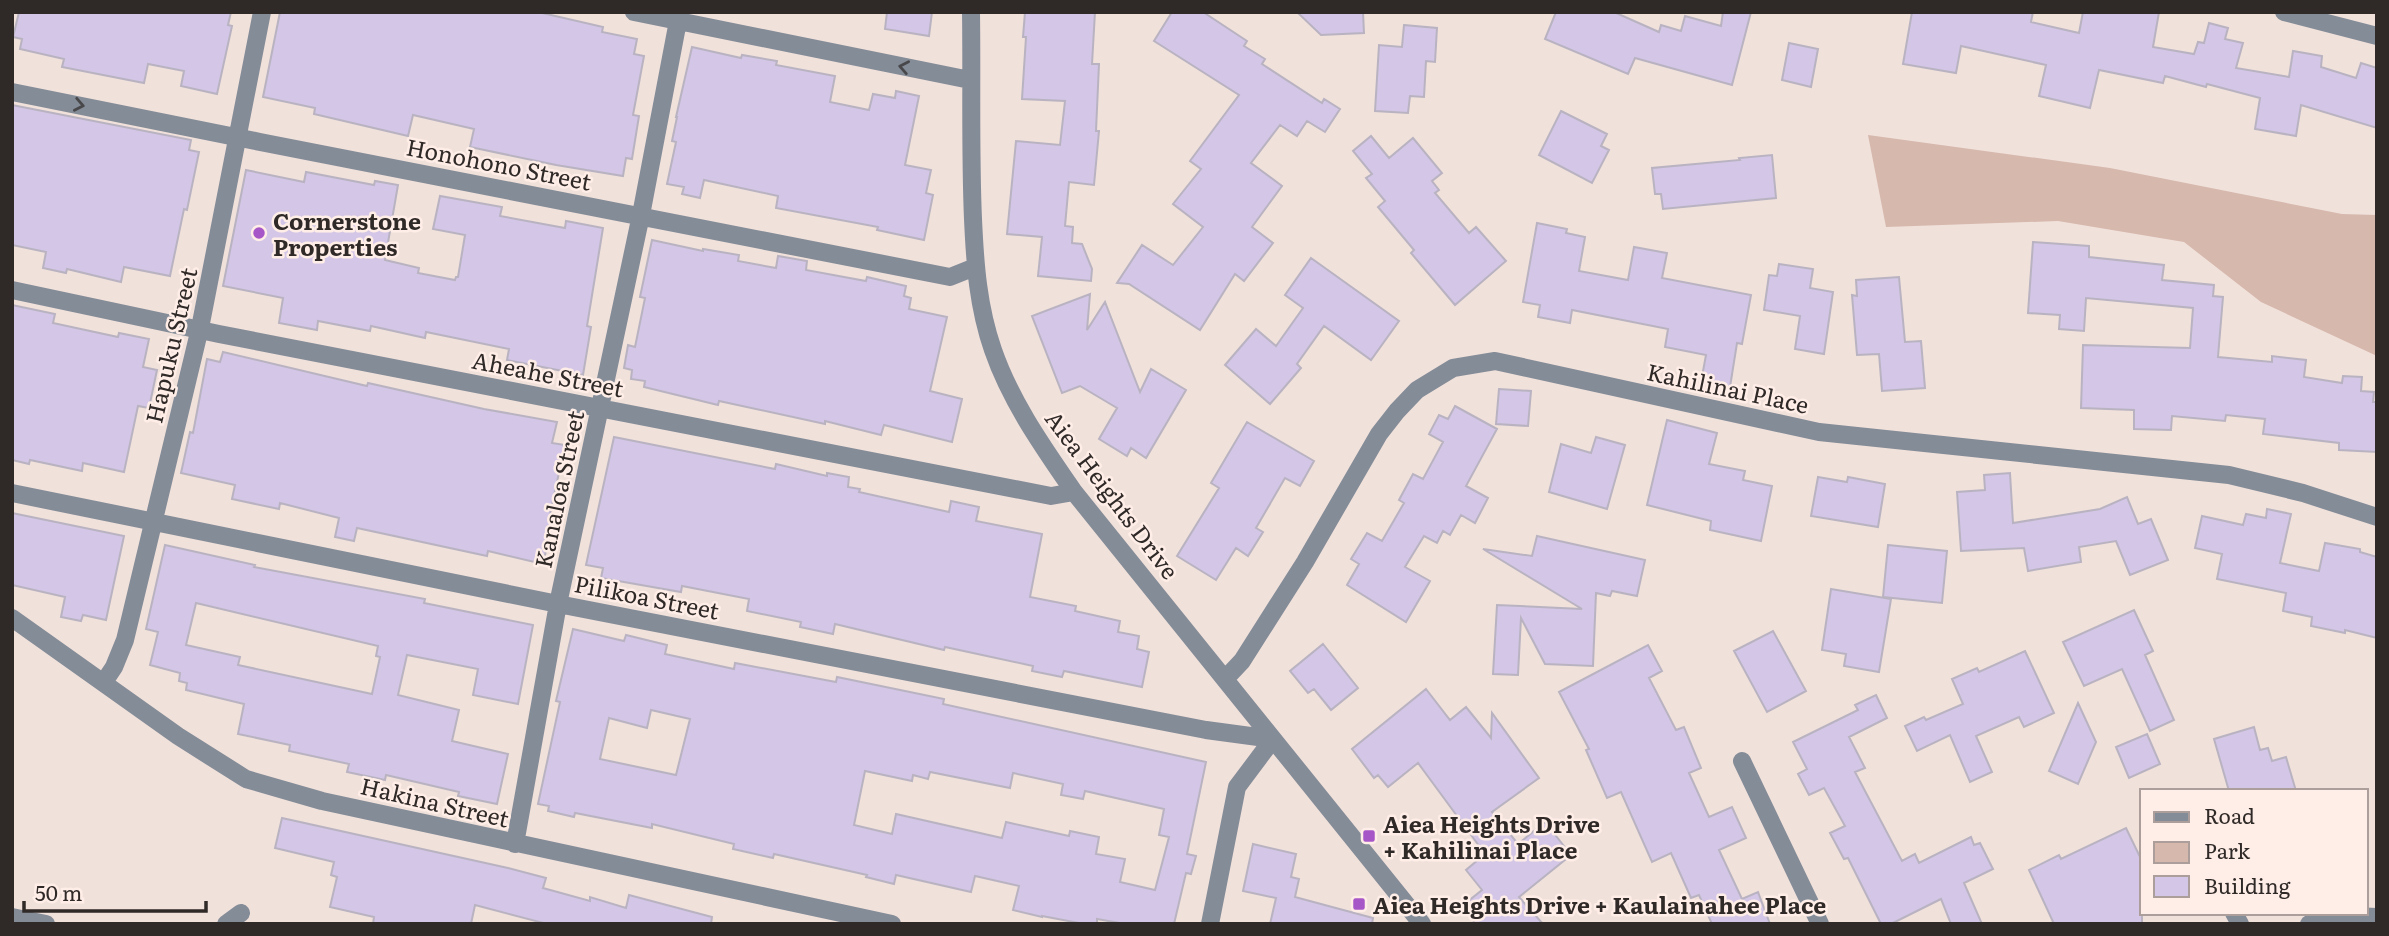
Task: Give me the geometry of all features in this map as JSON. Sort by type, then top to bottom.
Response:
[{"type":"street","name":"Hapuku Street","points":[[104,682],[114,667],[125,640],[200,328],[262,12]]},
{"type":"street","points":[[634,12],[970,80]]},
{"type":"street","name":"Aiea Heights Drive","points":[[971,12],[975,267],[981,311],[1010,392],[1030,429],[1074,492],[1422,924]]},
{"type":"street","points":[[2284,12],[2377,36]]},
{"type":"street","name":"Kanaloa Street","points":[[515,844],[558,604],[641,215],[678,21]]},
{"type":"street","name":"Honohono Street","points":[[12,92],[950,277],[975,267]]},
{"type":"street","name":"Aheahe Street","points":[[12,290],[1051,496],[1074,492]]},
{"type":"street","name":"Kahilinai Place","points":[[1226,678],[1242,661],[1305,562],[1379,434],[1396,411],[1417,390],[1452,368],[1495,361],[1819,432],[2229,475],[2303,493],[2377,517]]},
{"type":"street","name":"Pilikoa Street","points":[[12,492],[558,604],[1206,730],[1273,739]]},
{"type":"street","name":"Hakina Street","points":[[12,618],[178,736],[246,779],[322,801],[892,924]]},
{"type":"street","points":[[1210,924],[1237,788],[1273,739]]},
{"type":"street","points":[[1742,761],[1820,924]]},
{"type":"street","points":[[226,924],[242,913]]},
{"type":"street","points":[[2309,924],[2330,915],[2377,918]]},
{"type":"street","points":[[12,917],[46,924]]},
{"type":"green space","points":[[1868,135],[2110,168],[2342,214],[2377,215],[2377,356],[2261,302],[2184,242],[2058,221],[1886,227]]},
{"type":"building","points":[[19,12],[231,12],[228,25],[232,26],[217,94],[181,86],[184,71],[148,64],[144,83],[62,67],[64,59],[20,49],[22,39],[13,37]]},
{"type":"building","points":[[280,12],[538,12],[603,27],[602,32],[637,39],[634,54],[644,56],[633,115],[639,116],[632,159],[626,158],[623,176],[556,165],[470,147],[474,129],[413,115],[408,136],[314,114],[315,108],[263,97]]},
{"type":"building","points":[[887,12],[932,12],[929,36],[885,29]]},
{"type":"building","points":[[1025,12],[1095,12],[1092,64],[1099,64],[1096,131],[1099,131],[1094,185],[1069,182],[1065,226],[1073,227],[1072,243],[1082,244],[1092,269],[1091,281],[1038,276],[1042,237],[1007,234],[1016,141],[1060,145],[1065,101],[1022,99]]},
{"type":"building","points":[[1172,12],[1203,12],[1247,41],[1244,46],[1265,59],[1262,64],[1322,103],[1324,99],[1340,109],[1325,132],[1307,121],[1297,136],[1280,125],[1251,163],[1282,186],[1252,227],[1273,243],[1244,281],[1235,274],[1200,330],[1129,284],[1117,283],[1142,245],[1173,265],[1203,227],[1173,204],[1201,169],[1190,161],[1239,95],[1154,41]]},
{"type":"building","points":[[1297,12],[1363,12],[1364,33],[1321,35]]},
{"type":"building","points":[[1556,12],[1614,12],[1659,32],[1661,25],[1681,31],[1685,16],[1721,26],[1723,12],[1751,12],[1732,85],[1635,58],[1628,74],[1545,39]]},
{"type":"building","points":[[1912,12],[2033,12],[2031,22],[2079,33],[2083,12],[2159,12],[2153,47],[2194,54],[2198,42],[2204,43],[2209,23],[2228,28],[2225,39],[2243,43],[2236,68],[2289,77],[2293,51],[2322,56],[2321,67],[2356,78],[2361,63],[2377,68],[2377,128],[2301,105],[2296,136],[2255,129],[2260,98],[2165,76],[2163,83],[2099,70],[2090,108],[2039,96],[2046,65],[1961,46],[1956,73],[1903,64]]},
{"type":"building","points":[[1404,25],[1437,28],[1435,62],[1426,61],[1424,97],[1410,96],[1408,113],[1375,111],[1379,45],[1402,47]]},
{"type":"building","points":[[1789,43],[1818,49],[1811,87],[1782,80]]},
{"type":"building","points":[[692,47],[741,58],[742,55],[777,61],[776,65],[835,76],[830,102],[869,110],[873,94],[895,98],[896,91],[919,96],[905,165],[931,170],[926,193],[933,195],[924,240],[877,230],[878,227],[776,208],[778,196],[704,180],[700,198],[682,194],[684,187],[667,184],[676,142],[672,141],[676,117]]},
{"type":"building","points":[[12,105],[191,140],[189,150],[199,152],[170,276],[124,267],[121,282],[67,269],[66,273],[43,268],[46,252],[12,245]]},
{"type":"building","points":[[1561,111],[1607,134],[1601,146],[1609,150],[1592,183],[1539,155]]},
{"type":"building","points":[[1371,136],[1389,158],[1413,138],[1442,173],[1432,181],[1439,190],[1435,193],[1469,233],[1476,227],[1506,261],[1455,305],[1411,253],[1414,250],[1378,207],[1385,201],[1366,178],[1372,174],[1353,151]]},
{"type":"building","points":[[1772,155],[1776,198],[1663,209],[1661,194],[1655,194],[1652,168]]},
{"type":"building","points":[[246,170],[304,182],[306,172],[374,185],[375,181],[398,185],[385,260],[419,268],[418,273],[455,280],[458,277],[465,235],[433,229],[440,196],[502,207],[500,216],[565,228],[566,221],[603,228],[587,326],[591,327],[583,375],[507,360],[509,349],[426,332],[425,338],[371,326],[370,331],[318,321],[317,330],[279,323],[283,298],[223,286]]},
{"type":"building","points":[[1537,223],[1567,229],[1566,233],[1585,237],[1579,271],[1628,280],[1634,247],[1667,253],[1662,278],[1751,295],[1742,344],[1737,343],[1730,387],[1701,382],[1706,355],[1665,347],[1668,329],[1572,310],[1570,323],[1538,317],[1540,305],[1523,302]]},
{"type":"building","points":[[652,240],[703,251],[739,255],[738,261],[776,268],[778,256],[807,261],[806,270],[866,281],[867,277],[906,286],[904,296],[911,298],[909,309],[947,317],[930,391],[962,399],[952,442],[884,425],[881,435],[825,421],[825,424],[719,401],[718,405],[644,387],[645,381],[631,379],[632,370],[624,368],[628,345],[635,347],[645,298],[640,297]]},
{"type":"building","points":[[2033,242],[2089,246],[2089,257],[2164,265],[2162,280],[2214,285],[2213,296],[2223,297],[2218,357],[2272,362],[2272,356],[2306,360],[2304,377],[2342,383],[2343,376],[2362,377],[2361,391],[2374,392],[2373,402],[2377,402],[2377,452],[2339,450],[2339,443],[2263,434],[2265,419],[2226,415],[2225,421],[2172,416],[2171,430],[2134,429],[2134,410],[2081,408],[2083,345],[2190,348],[2193,308],[2086,298],[2084,331],[2059,329],[2060,315],[2028,313]]},
{"type":"building","points":[[1311,258],[1399,321],[1371,360],[1324,326],[1297,364],[1301,368],[1270,404],[1225,365],[1256,329],[1276,346],[1303,308],[1285,295]]},
{"type":"building","points":[[1779,264],[1813,269],[1810,288],[1833,292],[1824,354],[1795,349],[1800,316],[1764,310],[1769,275],[1777,276]]},
{"type":"building","points":[[1899,277],[1905,342],[1921,341],[1925,388],[1882,391],[1879,354],[1857,355],[1852,295],[1857,296],[1856,280]]},
{"type":"building","points":[[1090,294],[1087,330],[1105,302],[1140,392],[1151,369],[1186,390],[1146,458],[1131,448],[1127,456],[1099,439],[1117,408],[1080,386],[1062,393],[1032,316]]},
{"type":"building","points":[[12,305],[55,314],[53,323],[118,337],[119,333],[149,339],[143,367],[157,370],[149,408],[138,406],[124,472],[83,463],[82,471],[30,460],[29,464],[12,460]]},
{"type":"building","points":[[223,352],[367,386],[368,383],[557,422],[552,443],[565,445],[549,519],[553,520],[543,564],[488,551],[487,556],[357,528],[354,541],[335,537],[339,518],[280,503],[279,509],[232,499],[235,485],[181,473],[190,432],[193,433],[207,359],[220,362]]},
{"type":"building","points":[[1499,389],[1531,391],[1528,426],[1496,424]]},
{"type":"building","points":[[1455,406],[1497,429],[1466,486],[1488,498],[1475,523],[1461,515],[1450,535],[1443,531],[1437,543],[1424,536],[1405,567],[1430,581],[1406,622],[1347,585],[1359,564],[1351,559],[1367,533],[1382,541],[1404,503],[1399,500],[1413,474],[1423,479],[1443,442],[1429,434],[1439,415],[1448,419]]},
{"type":"building","points":[[1667,420],[1717,433],[1709,464],[1745,471],[1743,480],[1772,486],[1761,541],[1710,530],[1711,521],[1647,505]]},
{"type":"building","points":[[1247,422],[1314,461],[1300,486],[1285,478],[1256,528],[1263,532],[1248,556],[1236,548],[1216,580],[1177,556],[1219,488],[1211,483]]},
{"type":"building","points":[[614,437],[775,469],[776,464],[827,476],[827,473],[849,477],[848,487],[860,489],[859,492],[949,512],[951,501],[979,507],[976,521],[1042,534],[1030,597],[1076,606],[1075,611],[1120,621],[1118,632],[1139,636],[1137,649],[1149,652],[1142,687],[1064,671],[1062,677],[1032,671],[1033,666],[945,647],[944,650],[835,624],[833,634],[800,627],[801,622],[747,611],[749,599],[682,586],[681,592],[601,578],[603,568],[586,565]]},
{"type":"building","points":[[1596,437],[1625,445],[1607,509],[1549,492],[1561,444],[1591,453]]},
{"type":"building","points":[[2010,473],[2013,523],[2100,509],[2127,497],[2138,524],[2151,519],[2168,560],[2130,575],[2116,541],[2079,547],[2081,562],[2028,571],[2024,548],[1961,551],[1957,492],[1985,490],[1984,475]]},
{"type":"building","points":[[1818,477],[1847,482],[1848,477],[1885,484],[1878,527],[1811,516]]},
{"type":"building","points":[[2267,509],[2291,514],[2280,563],[2319,571],[2325,543],[2360,549],[2360,552],[2377,557],[2377,638],[2345,630],[2345,633],[2311,626],[2312,617],[2283,611],[2286,593],[2217,579],[2222,554],[2195,548],[2202,516],[2243,525],[2246,514],[2266,518]]},
{"type":"building","points":[[12,513],[124,536],[106,620],[83,615],[81,621],[61,617],[65,597],[12,585]]},
{"type":"building","points":[[1537,536],[1645,560],[1637,596],[1612,591],[1610,596],[1596,593],[1593,666],[1545,664],[1521,618],[1518,675],[1493,674],[1497,605],[1582,609],[1483,549],[1532,556]]},
{"type":"building","points":[[165,545],[255,565],[254,567],[425,599],[424,603],[533,625],[518,704],[473,695],[478,669],[407,655],[398,695],[459,710],[452,741],[508,754],[497,804],[458,796],[459,792],[386,775],[385,780],[347,772],[349,764],[289,751],[290,745],[238,734],[244,704],[186,690],[187,683],[179,681],[180,673],[150,665],[158,632],[146,629]],"holes":[[[196,603],[378,646],[376,656],[380,657],[372,694],[238,665],[240,657],[186,645]]]},
{"type":"building","points":[[1888,545],[1947,551],[1942,603],[1883,597]]},
{"type":"building","points":[[1831,589],[1891,599],[1879,672],[1844,666],[1846,654],[1822,650]]},
{"type":"building","points":[[2134,610],[2153,651],[2145,655],[2174,720],[2150,731],[2122,669],[2084,686],[2063,642]]},
{"type":"building","points":[[573,629],[624,641],[626,635],[667,645],[665,654],[734,669],[735,663],[836,682],[837,677],[944,699],[943,704],[1206,762],[1187,854],[1196,856],[1191,874],[1186,873],[1174,924],[1125,924],[1097,919],[1097,924],[1084,924],[1013,910],[1019,886],[975,876],[971,892],[896,875],[894,884],[866,877],[867,875],[774,854],[773,858],[733,849],[734,844],[652,824],[652,828],[575,813],[574,817],[548,811],[549,806],[538,804],[560,702],[556,701]],"holes":[[[651,710],[690,719],[676,775],[600,759],[609,718],[647,728]],[[865,771],[912,781],[913,775],[928,779],[930,772],[1010,788],[1013,773],[1063,784],[1061,795],[1083,799],[1085,791],[1164,809],[1159,835],[1169,837],[1155,890],[1120,882],[1125,859],[1096,854],[1099,837],[1070,831],[1069,836],[1006,822],[1002,838],[896,814],[892,834],[854,825]]]},
{"type":"building","points":[[1773,631],[1806,691],[1767,712],[1734,651]]},
{"type":"building","points":[[1323,644],[1358,688],[1331,710],[1314,689],[1308,693],[1290,671]]},
{"type":"building","points":[[1648,645],[1662,671],[1649,678],[1676,730],[1684,727],[1701,768],[1689,773],[1709,817],[1732,807],[1746,838],[1719,850],[1742,899],[1758,892],[1770,924],[1712,924],[1699,895],[1691,898],[1671,853],[1652,862],[1621,792],[1607,798],[1586,750],[1589,749],[1559,692]]},
{"type":"building","points":[[2025,651],[2054,713],[2024,727],[2019,717],[1976,736],[1992,772],[1970,782],[1950,735],[1917,751],[1905,726],[1963,704],[1952,679],[1977,668],[1979,672]]},
{"type":"building","points":[[1426,689],[1450,720],[1466,707],[1491,738],[1492,713],[1539,778],[1492,812],[1518,844],[1545,822],[1571,855],[1519,897],[1543,924],[1476,924],[1462,906],[1482,890],[1466,870],[1485,854],[1418,763],[1388,787],[1378,775],[1374,778],[1352,749]]},
{"type":"building","points":[[1876,695],[1887,718],[1849,737],[1865,768],[1855,772],[1902,861],[1915,854],[1919,863],[1971,837],[1974,845],[1980,843],[1993,869],[1964,883],[1982,924],[1951,924],[1941,899],[1891,924],[1881,924],[1848,858],[1844,859],[1830,833],[1845,826],[1824,788],[1809,795],[1798,774],[1807,769],[1793,742],[1858,710],[1855,705]]},
{"type":"building","points":[[2078,703],[2096,742],[2078,784],[2049,771]]},
{"type":"building","points":[[2254,727],[2260,750],[2268,748],[2272,761],[2286,757],[2295,789],[2228,789],[2214,739]]},
{"type":"building","points":[[2147,734],[2160,764],[2129,778],[2116,747]]},
{"type":"building","points":[[282,818],[546,878],[543,888],[590,901],[590,897],[626,908],[629,895],[712,917],[711,924],[547,924],[475,905],[471,924],[373,924],[374,917],[330,907],[337,877],[331,875],[334,862],[275,848]]},
{"type":"building","points":[[2126,828],[2140,857],[2142,924],[2054,924],[2029,870],[2059,855],[2061,859]]},
{"type":"building","points":[[1253,844],[1296,854],[1291,877],[1299,879],[1295,897],[1373,918],[1372,924],[1270,924],[1276,898],[1243,891]]},
{"type":"place","name":"Cornerstone Properties","points":[[259,233]]},
{"type":"place","name":"Aiea Heights Drive + Kahilinai Place","points":[[1369,836]]},
{"type":"place","name":"Aiea Heights Drive + Kaulainahee Place","points":[[1359,904]]}]
